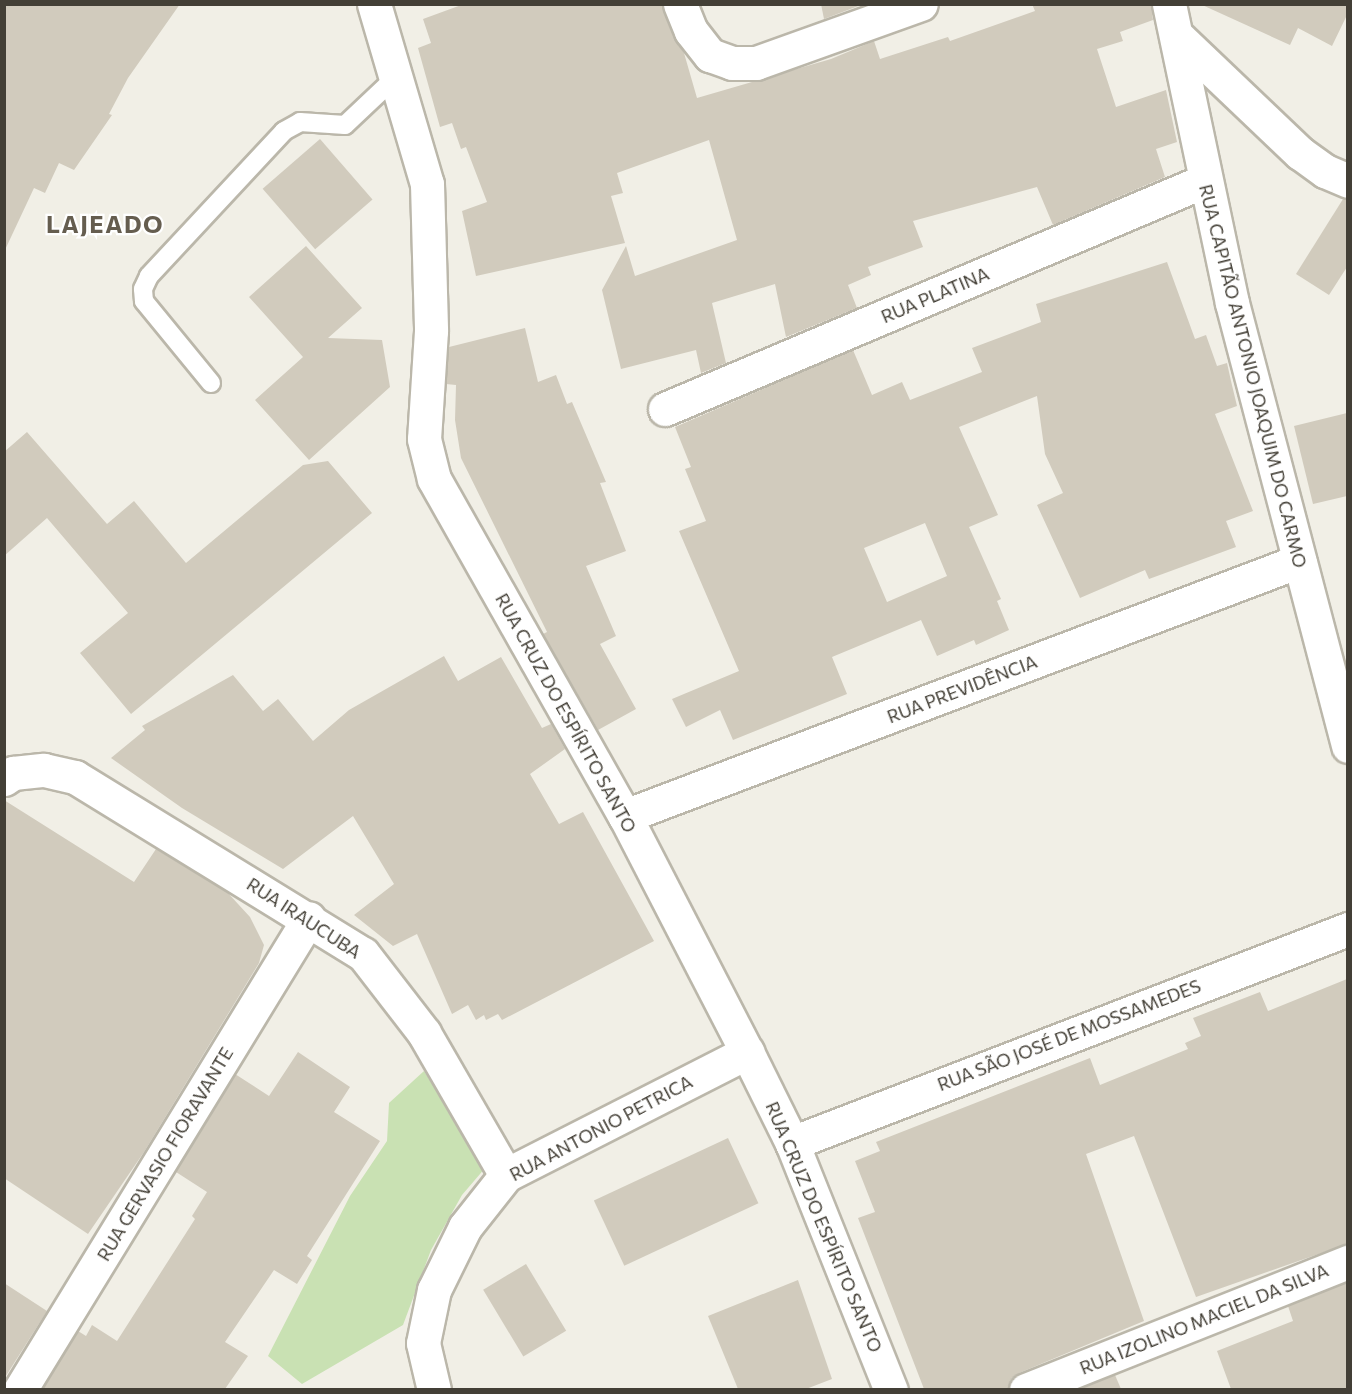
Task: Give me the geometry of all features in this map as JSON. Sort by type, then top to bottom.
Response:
[{"type":"street","name":"RUA CRUZ DO ESPÍRITO SANTO","points":[[374,4],[427,184],[431,331],[424,438],[434,479],[625,816],[747,1052],[792,1143],[891,1389]]},
{"type":"street","points":[[680,4],[691,31],[710,55],[732,63],[756,63],[921,4]]},
{"type":"street","name":"RUA CAPITÃO ANTONIO JOAQUIM DO CARMO","points":[[1169,4],[1204,181],[1347,746]]},
{"type":"street","points":[[1177,36],[1300,153],[1325,171],[1347,181]]},
{"type":"street","name":"RUA PLATINA","points":[[665,409],[1204,181]]},
{"type":"street","name":"RUA PREVIDÊNCIA","points":[[625,816],[1299,561]]},
{"type":"street","name":"RUA IRAUCUBA","points":[[9,776],[44,770],[75,777],[309,918],[363,954],[397,994],[506,1175]]},
{"type":"street","name":"RUA GERVASIO FIORAVANTE","points":[[21,1389],[309,918]]},
{"type":"street","name":"RUA SÃO JOSÉ DE MOSSAMEDES","points":[[792,1143],[1347,929]]},
{"type":"street","name":"RUA ANTONIO PETRICA","points":[[434,1389],[423,1343],[434,1290],[465,1227],[506,1175],[747,1052]]},
{"type":"street","name":"RUA IZOLINO MACIEL DA SILVA","points":[[1026,1389],[1347,1262]]},
{"type":"lane","points":[[211,383],[144,301],[143,289],[149,276],[284,130],[300,122],[345,125],[397,76]]},
{"type":"green space","points":[[424,1071],[486,1167],[462,1195],[431,1250],[403,1325],[302,1384],[268,1356],[350,1196],[387,1141],[389,1103]]},
{"type":"building","points":[[4,4],[180,4],[128,78],[109,114],[112,115],[74,170],[59,163],[45,193],[34,188],[4,252]]},
{"type":"building","points":[[464,4],[662,4],[674,38],[684,53],[697,98],[831,59],[874,41],[880,59],[948,37],[950,41],[1035,11],[1032,4],[1151,4],[1153,20],[1120,32],[1123,41],[1097,49],[1116,107],[1166,90],[1177,142],[1156,149],[1165,177],[1053,225],[1037,187],[913,221],[923,247],[868,267],[871,275],[848,285],[857,308],[786,337],[775,284],[712,303],[726,363],[701,373],[696,350],[621,369],[602,290],[626,246],[635,276],[737,240],[709,140],[617,173],[623,193],[611,196],[625,243],[476,276],[462,211],[487,202],[466,147],[461,149],[452,123],[440,127],[418,48],[431,43],[423,19]]},
{"type":"building","points":[[821,4],[861,4],[861,5],[824,19]]},
{"type":"building","points":[[1200,4],[1347,4],[1347,15],[1332,46],[1298,28],[1290,45]]},
{"type":"building","points":[[320,139],[372,199],[315,249],[263,189]]},
{"type":"building","points":[[1343,199],[1347,199],[1347,267],[1329,295],[1296,274]]},
{"type":"building","points":[[306,246],[362,308],[328,338],[382,340],[390,387],[309,460],[255,400],[303,357],[249,297]]},
{"type":"building","points":[[1167,262],[1195,339],[1206,335],[1217,366],[1227,363],[1237,406],[1215,414],[1253,511],[1226,521],[1236,547],[1149,579],[1145,570],[1080,598],[1037,505],[1063,493],[1045,454],[1037,396],[959,427],[998,515],[969,527],[1001,599],[997,601],[1009,630],[976,645],[974,640],[937,656],[921,620],[832,657],[847,694],[733,740],[720,710],[686,727],[672,699],[739,671],[679,531],[706,521],[685,469],[691,467],[675,427],[853,350],[872,395],[902,382],[910,400],[982,372],[972,348],[1041,322],[1036,304]],"holes":[[[925,523],[947,576],[887,602],[864,548]]]},
{"type":"building","points":[[525,328],[538,382],[556,375],[567,404],[572,402],[606,482],[600,483],[626,551],[586,566],[616,636],[600,644],[636,709],[598,730],[543,634],[547,632],[461,458],[455,420],[456,385],[446,384],[449,347]]},
{"type":"building","points":[[1347,413],[1347,496],[1313,504],[1294,426]]},
{"type":"building","points":[[27,432],[107,524],[134,501],[186,563],[303,465],[328,461],[372,513],[131,714],[80,653],[128,613],[47,518],[4,556],[4,452]]},
{"type":"building","points":[[444,656],[458,681],[501,657],[542,728],[551,724],[565,749],[530,774],[559,824],[583,812],[654,941],[502,1020],[498,1014],[486,1020],[484,1015],[476,1020],[468,1005],[452,1014],[417,934],[393,946],[354,915],[394,884],[353,816],[283,869],[182,808],[111,758],[145,730],[142,726],[233,675],[263,711],[278,699],[313,741],[349,710]]},
{"type":"building","points":[[4,800],[134,882],[156,849],[227,892],[250,917],[264,945],[259,963],[144,1152],[88,1234],[4,1178]]},
{"type":"building","points":[[1347,979],[1347,1244],[1196,1297],[1134,1136],[1086,1154],[1144,1321],[1019,1373],[1011,1379],[1008,1389],[924,1389],[858,1218],[875,1212],[855,1161],[880,1151],[876,1142],[1090,1058],[1100,1085],[1188,1049],[1185,1043],[1201,1036],[1193,1018],[1260,992],[1268,1011]]},
{"type":"building","points":[[298,1052],[350,1087],[334,1112],[380,1141],[307,1256],[312,1260],[297,1284],[274,1270],[225,1342],[248,1356],[225,1389],[42,1389],[78,1331],[86,1336],[92,1325],[117,1341],[195,1219],[192,1216],[207,1192],[176,1172],[235,1074],[269,1096]]},
{"type":"building","points":[[728,1138],[758,1203],[624,1266],[594,1201]]},
{"type":"building","points":[[526,1264],[566,1331],[523,1357],[483,1290]]},
{"type":"building","points":[[798,1280],[832,1379],[806,1389],[738,1389],[708,1316]]},
{"type":"building","points":[[1347,1282],[1347,1389],[1231,1389],[1217,1351],[1293,1321],[1288,1306]]},
{"type":"building","points":[[4,1283],[47,1311],[4,1379]]},
{"type":"building","points":[[1115,1375],[1121,1389],[1078,1389]]},
{"type":"district","name":"LAJEADO","points":[[105,224]]}]
